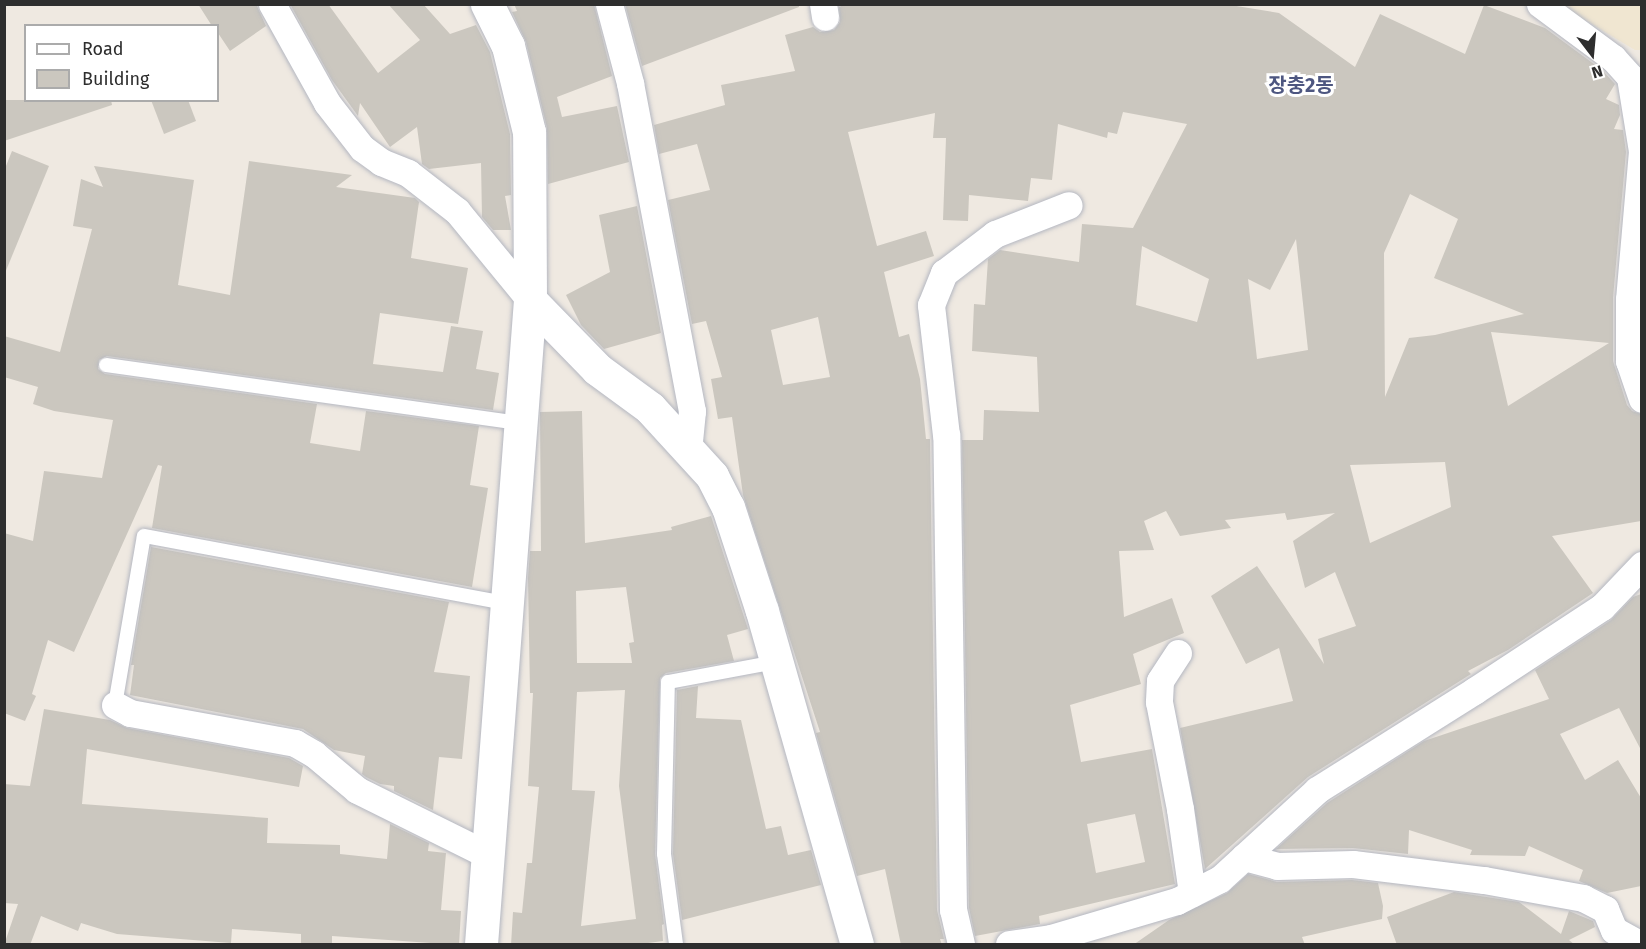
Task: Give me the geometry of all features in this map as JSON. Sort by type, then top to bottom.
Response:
[{"type":"street","points":[[272,4],[327,103],[362,148],[381,162],[408,173],[457,211],[530,300],[597,369],[650,408],[712,476],[728,507],[776,662],[857,945]]},
{"type":"street","points":[[481,945],[530,300],[529,132],[508,46],[486,4]]},
{"type":"street","points":[[609,4],[630,83],[692,411],[688,451]]},
{"type":"street","points":[[1540,4],[1613,58],[1630,77],[1641,151],[1629,320],[1629,361],[1641,399]]},
{"type":"street","points":[[961,945],[953,910],[946,435],[931,305],[944,273],[995,234],[1069,205]]},
{"type":"street","points":[[1009,945],[1051,938],[1177,901],[1220,879],[1317,790],[1602,607],[1641,565]]},
{"type":"street","points":[[1178,653],[1160,681],[1159,702],[1192,893]]},
{"type":"street","points":[[115,705],[130,713],[295,743],[314,754],[357,790],[488,855]]},
{"type":"street","points":[[1244,857],[1277,866],[1353,864],[1462,877],[1583,898],[1605,909],[1614,930],[1639,945]]},
{"type":"lane","points":[[106,365],[519,423]]},
{"type":"lane","points":[[115,705],[144,536],[507,603]]},
{"type":"lane","points":[[676,945],[664,854],[668,682],[776,662]]},
{"type":"shaded area","points":[[1560,5],[1641,5],[1641,50],[1635,50]]},
{"type":"building","points":[[198,4],[256,4],[266,26],[230,51],[219,34],[219,24],[211,24]]},
{"type":"building","points":[[290,4],[328,4],[378,73],[420,40],[388,4],[423,4],[450,34],[476,25],[490,52],[510,134],[511,195],[505,196],[511,230],[493,230],[482,217],[481,163],[429,169],[422,164],[417,127],[390,147],[360,103],[358,116],[332,80]]},
{"type":"building","points":[[514,4],[594,4],[612,76],[557,97],[562,117],[617,106],[629,162],[548,184],[547,128],[526,42],[512,12],[517,11]]},
{"type":"building","points":[[625,4],[799,4],[799,7],[642,66]]},
{"type":"building","points":[[846,4],[1224,4],[1279,13],[1355,67],[1380,14],[1465,54],[1484,5],[1545,28],[1602,70],[1615,84],[1606,99],[1619,105],[1620,115],[1614,129],[1623,130],[1626,152],[1613,298],[1613,361],[1627,405],[1632,411],[1641,414],[1641,521],[1552,536],[1593,593],[1508,650],[1468,671],[1471,674],[1308,777],[1205,869],[1180,728],[1293,701],[1279,648],[1246,664],[1211,596],[1257,566],[1324,664],[1318,639],[1356,626],[1335,572],[1305,588],[1293,541],[1335,513],[1287,520],[1285,513],[1225,520],[1231,528],[1180,536],[1166,511],[1144,521],[1154,550],[1119,551],[1124,617],[1172,598],[1184,633],[1133,654],[1141,684],[1070,705],[1081,762],[1152,749],[1175,884],[1039,916],[1040,924],[975,936],[969,908],[962,440],[983,440],[984,410],[1039,412],[1037,357],[972,351],[974,304],[985,305],[988,259],[1000,250],[1079,262],[1082,224],[1133,228],[1187,124],[1123,112],[1117,134],[1108,132],[1107,138],[1058,124],[1052,180],[1031,178],[1028,201],[969,195],[968,221],[943,220],[946,138],[933,138],[935,113],[848,132],[877,246],[926,231],[934,256],[884,272],[899,337],[909,334],[920,379],[926,439],[930,439],[937,910],[944,939],[940,939],[942,945],[901,945],[885,869],[857,876],[816,733],[820,732],[743,495],[732,417],[718,419],[711,379],[722,377],[706,321],[692,324],[668,200],[710,190],[697,144],[659,154],[654,125],[725,105],[721,85],[795,71],[785,35],[813,27],[820,32],[834,30],[840,22],[839,7]],"holes":[[[1410,194],[1458,219],[1434,278],[1524,314],[1435,335],[1409,338],[1385,397],[1384,253]],[[1296,239],[1308,350],[1257,359],[1248,279],[1270,290]],[[1142,246],[1209,279],[1197,322],[1136,305]],[[818,317],[830,377],[783,385],[771,330]],[[1491,332],[1609,343],[1508,406]],[[1445,462],[1451,507],[1370,543],[1350,465]],[[1135,814],[1145,862],[1096,873],[1087,824]]]},
{"type":"building","points":[[4,100],[111,102],[112,105],[4,141]]},
{"type":"building","points":[[152,102],[189,102],[196,121],[164,134]]},
{"type":"building","points":[[12,151],[49,166],[5,273],[4,171]]},
{"type":"building","points":[[249,161],[352,175],[336,187],[415,198],[419,202],[411,258],[468,268],[458,324],[380,313],[373,364],[443,372],[451,326],[483,331],[476,369],[499,373],[493,410],[107,356],[99,360],[98,369],[105,374],[317,404],[310,443],[360,451],[366,411],[479,426],[470,485],[488,488],[472,587],[152,528],[162,466],[158,465],[74,652],[48,640],[32,694],[36,696],[25,721],[4,713],[4,533],[33,541],[44,471],[102,478],[113,420],[54,411],[33,404],[38,387],[4,377],[4,336],[60,352],[92,229],[73,226],[81,179],[103,187],[94,166],[194,180],[178,285],[230,295]]},
{"type":"building","points":[[637,206],[661,333],[604,349],[581,325],[566,295],[610,272],[599,215]]},
{"type":"building","points":[[582,411],[585,543],[672,530],[671,527],[711,516],[748,629],[727,635],[734,661],[666,673],[660,678],[655,854],[664,924],[662,925],[663,941],[633,945],[511,945],[513,912],[522,913],[527,863],[532,863],[539,787],[528,786],[533,693],[530,693],[528,578],[530,551],[541,551],[540,412]],"holes":[[[626,587],[634,642],[629,643],[632,663],[577,663],[576,591]],[[625,690],[619,786],[636,919],[581,926],[595,791],[572,790],[577,692]]]},
{"type":"building","points":[[151,547],[449,602],[434,672],[470,676],[462,759],[439,757],[433,810],[394,791],[394,786],[380,784],[362,774],[365,756],[334,750],[303,729],[130,695],[134,665],[131,665]]},
{"type":"building","points":[[1641,594],[1641,750],[1619,708],[1560,734],[1585,780],[1618,760],[1641,798],[1641,886],[1607,893],[1579,881],[1583,870],[1529,846],[1525,856],[1470,855],[1472,850],[1409,830],[1408,854],[1353,848],[1276,849],[1327,803],[1424,741],[1549,699],[1535,670],[1611,620],[1633,597]]},
{"type":"building","points":[[698,686],[696,718],[741,720],[766,829],[781,826],[788,855],[811,850],[821,885],[682,920],[673,854],[677,690]]},
{"type":"building","points":[[44,709],[110,720],[127,728],[289,758],[303,766],[299,787],[87,749],[82,804],[268,818],[267,843],[340,845],[340,854],[387,859],[390,824],[429,843],[428,851],[446,853],[441,910],[461,911],[459,945],[332,936],[332,945],[301,945],[301,934],[232,929],[231,943],[117,934],[81,923],[78,931],[41,916],[30,945],[4,945],[18,904],[4,903],[4,784],[30,786]]},
{"type":"building","points":[[1248,874],[1277,882],[1352,880],[1378,883],[1383,906],[1382,919],[1302,937],[1305,945],[1133,945],[1169,920],[1227,893]]},
{"type":"building","points":[[1454,892],[1519,902],[1561,934],[1569,911],[1593,921],[1595,927],[1569,940],[1575,945],[1397,945],[1387,917]]},
{"type":"district","name":"장충2동","points":[[1301,85]]}]
